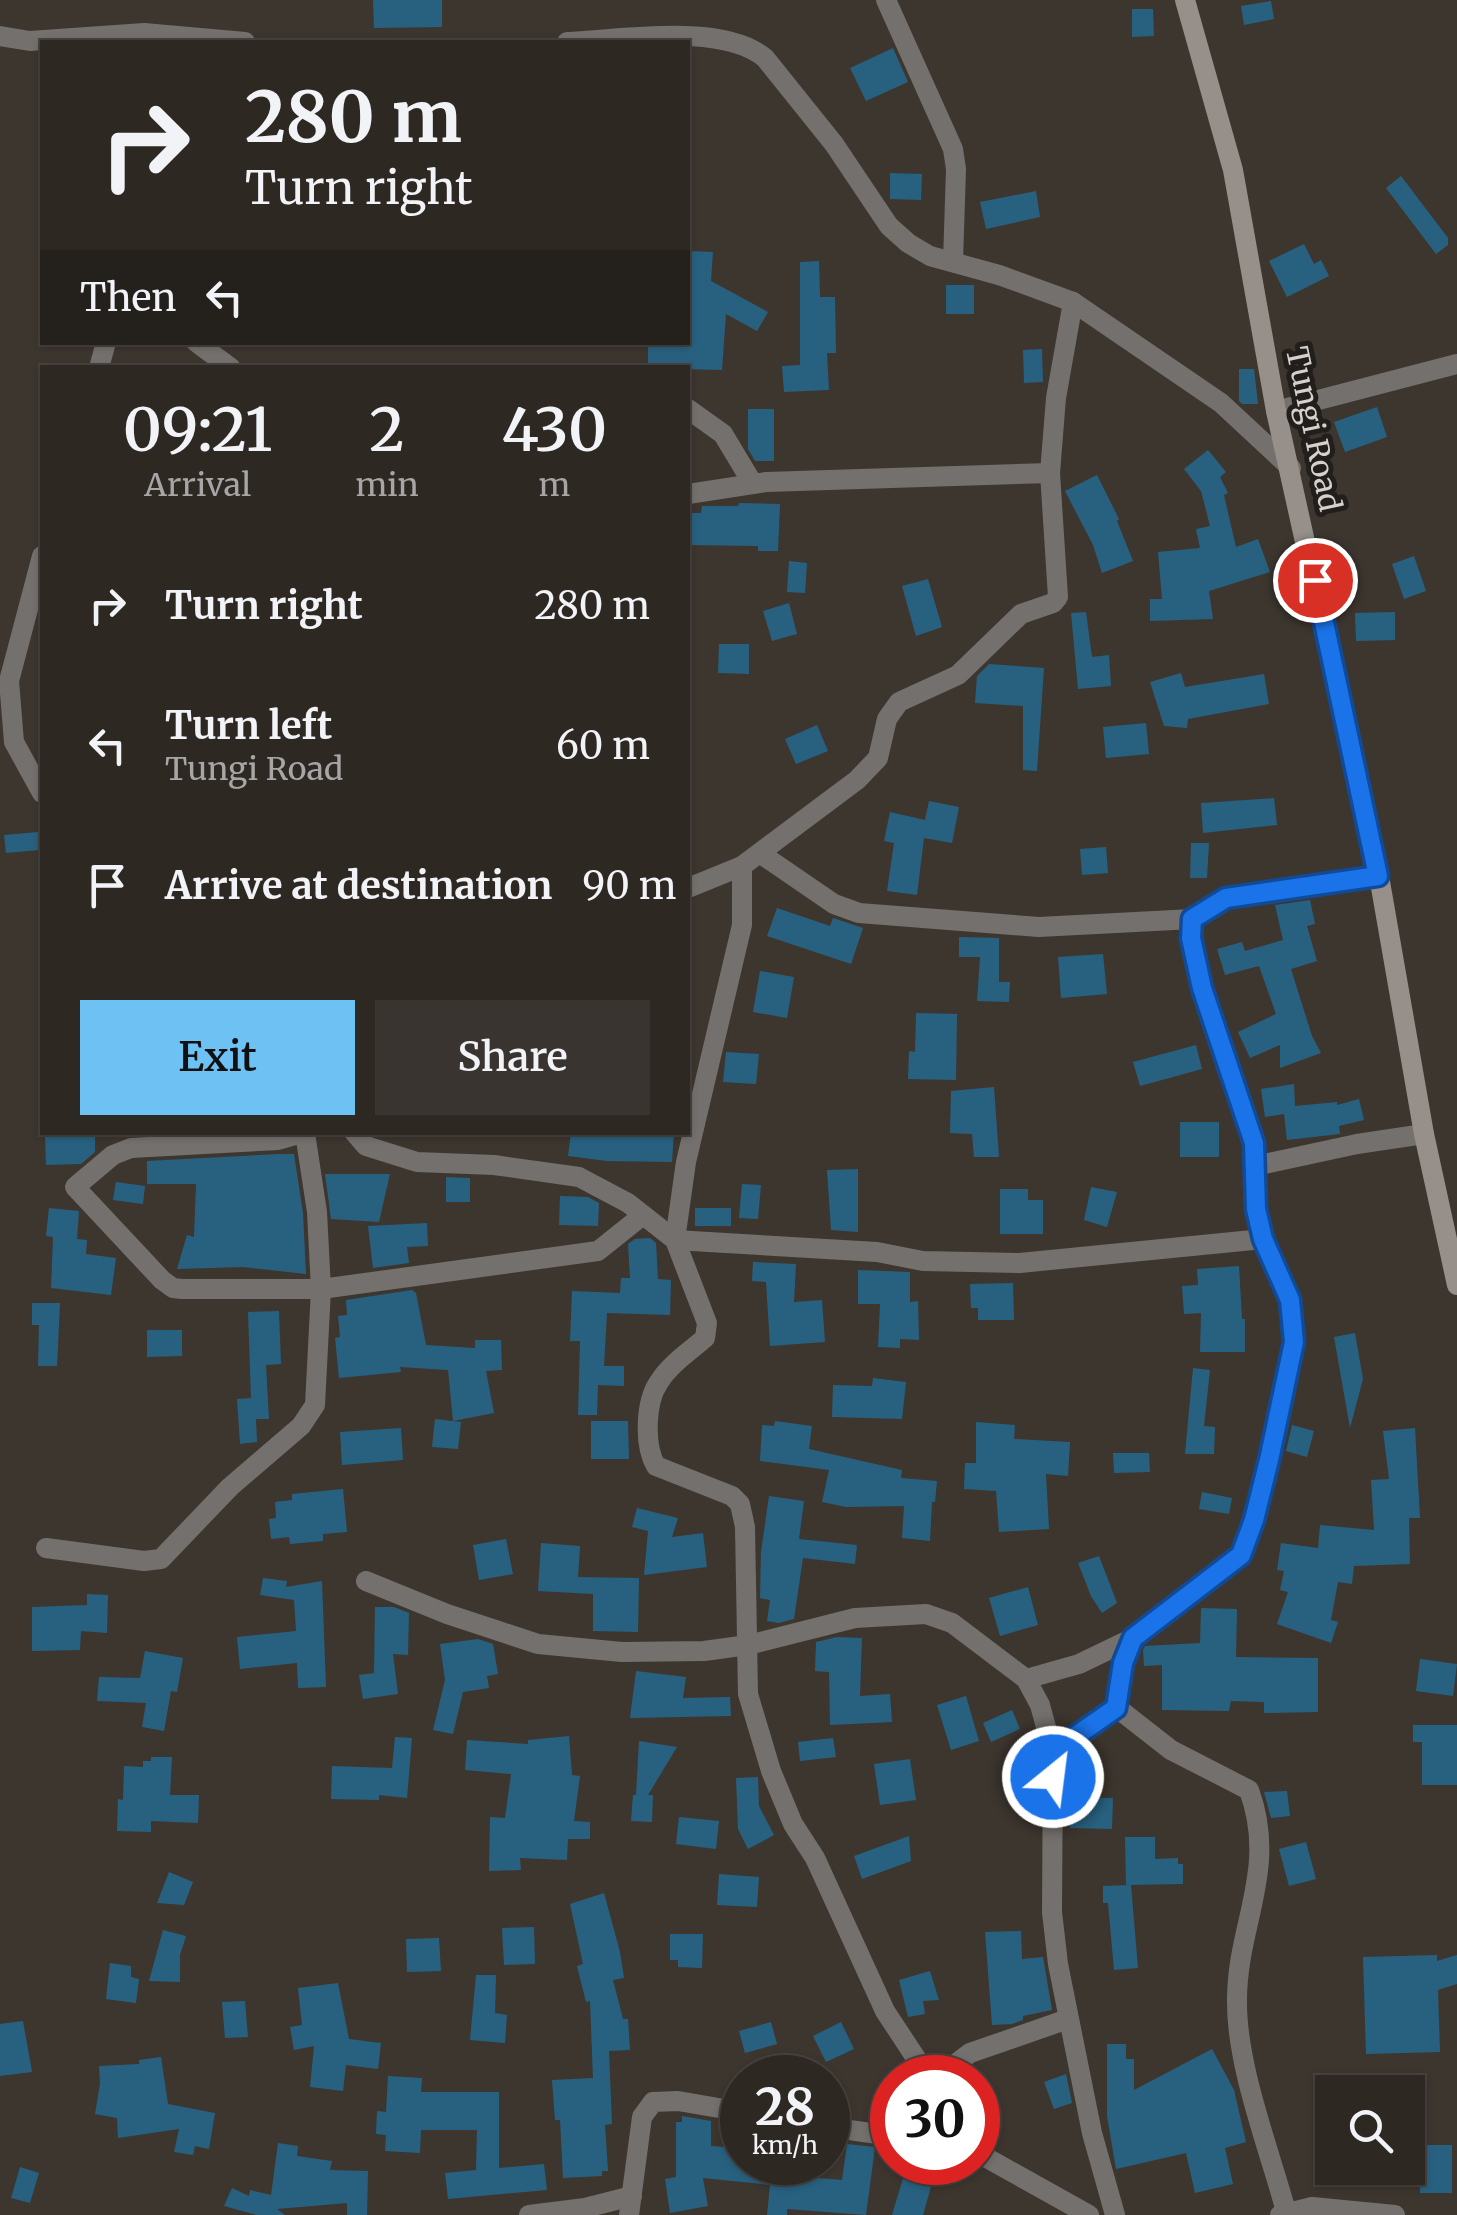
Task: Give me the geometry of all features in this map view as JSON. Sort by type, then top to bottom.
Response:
[{"type":"main road","name":"Tungi Road","points":[[1185,0],[1233,170],[1276,411],[1378,876],[1424,1134],[1457,1285]]},
{"type":"street","points":[[886,0],[953,149],[953,262]]},
{"type":"street","points":[[78,40],[144,33],[231,40]]},
{"type":"street","points":[[0,36],[40,41]]},
{"type":"street","points":[[606,40],[684,36],[738,42],[753,48],[834,144],[889,226],[930,256],[1073,302],[1221,403],[1291,468]]},
{"type":"street","points":[[690,887],[742,866],[870,768],[878,758],[887,719],[898,702],[958,675],[1021,614],[1053,603],[1058,597],[1050,473],[1056,398],[1073,302]]},
{"type":"street","points":[[200,345],[227,365]]},
{"type":"street","points":[[1276,411],[1457,364]]},
{"type":"street","points":[[690,411],[723,434],[754,484]]},
{"type":"street","points":[[690,494],[754,484],[1050,473]]},
{"type":"street","points":[[40,564],[9,680],[9,698],[14,742],[40,790]]},
{"type":"street","points":[[760,854],[834,904],[859,913],[1039,927],[1192,919],[1226,898],[1378,876]]},
{"type":"street","points":[[675,1240],[686,1162],[742,925],[742,866]]},
{"type":"street","points":[[1026,1679],[1079,1664],[1133,1638],[1241,1555],[1254,1520],[1294,1342],[1290,1300],[1263,1239],[1256,1209],[1254,1143],[1202,988],[1191,938],[1192,919]]},
{"type":"street","points":[[1255,1166],[1424,1134]]},
{"type":"street","points":[[296,1135],[278,1140],[147,1145],[120,1151],[75,1186],[173,1288],[321,1289],[598,1251],[643,1215]]},
{"type":"street","points":[[46,1548],[144,1561],[161,1559],[230,1487],[310,1416],[317,1392],[321,1289],[317,1212],[306,1135]]},
{"type":"street","points":[[357,1135],[366,1146],[417,1162],[494,1165],[579,1176],[643,1215],[675,1240],[697,1290],[707,1331],[705,1338],[660,1379],[652,1400],[648,1448],[656,1466],[732,1496],[740,1504],[745,1526],[748,1694],[770,1771],[885,2011],[914,2055]]},
{"type":"street","points":[[675,1240],[877,1252],[923,1261],[1020,1263],[1263,1239]]},
{"type":"street","points":[[366,1581],[447,1614],[538,1644],[622,1652],[704,1650],[748,1644],[836,1621],[926,1614],[952,1623],[1026,1679],[1040,1705],[1053,1752],[1052,1912],[1068,2019],[1114,2215]]},
{"type":"street","points":[[1053,1752],[1116,1708],[1123,1663],[1133,1638]]},
{"type":"street","points":[[1116,1708],[1171,1750],[1249,1790],[1257,1812],[1260,1873],[1239,1976],[1238,2020],[1256,2110],[1285,2214],[1312,2207],[1394,2215]]},
{"type":"street","points":[[967,2055],[1068,2019]]},
{"type":"street","points":[[529,2215],[631,2206],[642,2118],[652,2102],[678,2101],[720,2108]]},
{"type":"street","points":[[1000,2166],[1089,2215]]},
{"type":"building","points":[[373,0],[442,0],[442,27],[374,28]]},
{"type":"building","points":[[1271,1],[1274,19],[1244,25],[1241,6]]},
{"type":"building","points":[[1132,9],[1153,9],[1154,36],[1132,37]]},
{"type":"building","points":[[893,48],[908,82],[866,101],[850,68]]},
{"type":"building","points":[[890,173],[922,174],[921,200],[890,199]]},
{"type":"building","points":[[1401,176],[1448,238],[1448,245],[1436,254],[1386,188]]},
{"type":"building","points":[[1036,191],[1040,217],[986,229],[980,202]]},
{"type":"building","points":[[1304,244],[1314,264],[1321,260],[1329,276],[1287,297],[1269,261]]},
{"type":"building","points":[[690,251],[713,252],[711,281],[768,312],[757,331],[726,314],[722,370],[648,365],[648,345],[690,345]]},
{"type":"building","points":[[819,261],[820,297],[835,297],[836,353],[827,353],[829,390],[784,392],[782,366],[800,365],[800,262]]},
{"type":"building","points":[[946,285],[974,285],[974,314],[946,314]]},
{"type":"building","points":[[1042,349],[1043,382],[1024,383],[1023,350]]},
{"type":"building","points":[[1239,369],[1254,369],[1258,404],[1239,401]]},
{"type":"building","points":[[1377,407],[1387,437],[1345,452],[1334,422]]},
{"type":"building","points":[[748,409],[774,409],[774,461],[755,461],[748,449]]},
{"type":"building","points":[[1208,450],[1226,472],[1220,477],[1228,493],[1224,495],[1236,547],[1258,539],[1270,572],[1209,591],[1213,619],[1150,621],[1150,599],[1162,599],[1158,552],[1200,548],[1196,529],[1210,526],[1201,491],[1184,469]]},
{"type":"building","points":[[1097,475],[1119,519],[1133,561],[1102,573],[1093,545],[1065,491]]},
{"type":"building","points":[[780,504],[778,551],[758,551],[758,546],[690,545],[690,513],[701,513],[702,506]]},
{"type":"building","points":[[1414,556],[1426,591],[1404,599],[1392,564]]},
{"type":"building","points":[[789,561],[807,563],[805,593],[787,592]]},
{"type":"building","points":[[928,579],[942,627],[916,636],[902,586]]},
{"type":"building","points":[[789,603],[797,634],[772,641],[763,611]]},
{"type":"building","points":[[1086,612],[1092,657],[1109,655],[1111,686],[1078,689],[1071,613]]},
{"type":"building","points":[[1395,612],[1395,640],[1356,641],[1355,613]]},
{"type":"building","points":[[719,644],[749,644],[749,674],[718,673]]},
{"type":"building","points":[[989,664],[1044,668],[1037,771],[1023,770],[1023,706],[975,703],[977,676]]},
{"type":"building","points":[[1181,673],[1185,687],[1264,674],[1269,704],[1188,719],[1187,728],[1164,726],[1150,682]]},
{"type":"building","points":[[1146,723],[1149,754],[1106,758],[1103,727]]},
{"type":"building","points":[[817,725],[828,751],[796,764],[785,739]]},
{"type":"building","points":[[1274,798],[1277,825],[1203,833],[1201,803]]},
{"type":"building","points":[[929,801],[959,807],[952,843],[924,838],[917,895],[887,891],[894,843],[884,841],[890,812],[925,820]]},
{"type":"building","points":[[38,832],[39,850],[6,853],[4,835]]},
{"type":"building","points":[[1191,843],[1209,843],[1207,878],[1190,878]]},
{"type":"building","points":[[1106,847],[1108,873],[1082,875],[1080,849]]},
{"type":"building","points":[[1310,900],[1315,924],[1307,926],[1317,961],[1291,969],[1321,1053],[1280,1068],[1280,1045],[1250,1058],[1238,1032],[1276,1014],[1259,966],[1225,975],[1217,949],[1242,942],[1245,951],[1283,940],[1275,905]]},
{"type":"building","points":[[777,908],[830,926],[833,918],[863,928],[851,964],[767,936]]},
{"type":"building","points":[[959,937],[999,938],[999,982],[1010,982],[1009,1002],[977,1001],[980,957],[959,957]]},
{"type":"building","points":[[1103,954],[1107,994],[1061,998],[1058,957]]},
{"type":"building","points":[[760,971],[794,977],[787,1018],[753,1012]]},
{"type":"building","points":[[916,1013],[957,1014],[956,1080],[908,1079],[909,1051],[915,1052]]},
{"type":"building","points":[[1196,1045],[1202,1069],[1140,1086],[1133,1062]]},
{"type":"building","points":[[726,1052],[759,1054],[756,1084],[723,1082]]},
{"type":"building","points":[[1294,1084],[1295,1106],[1337,1105],[1359,1099],[1364,1120],[1339,1126],[1340,1134],[1287,1140],[1284,1114],[1265,1117],[1261,1089]]},
{"type":"building","points":[[994,1087],[999,1157],[974,1157],[972,1134],[950,1133],[951,1091]]},
{"type":"building","points":[[1180,1122],[1219,1122],[1219,1157],[1180,1157]]},
{"type":"building","points":[[571,1135],[674,1135],[672,1162],[568,1156]]},
{"type":"building","points":[[95,1136],[95,1152],[81,1164],[46,1165],[45,1137]]},
{"type":"building","points":[[294,1154],[303,1213],[306,1274],[243,1267],[177,1269],[187,1235],[194,1237],[196,1184],[147,1184],[147,1161]]},
{"type":"building","points":[[858,1169],[858,1232],[831,1230],[827,1170]]},
{"type":"building","points":[[325,1174],[390,1174],[379,1222],[331,1219]]},
{"type":"building","points":[[446,1177],[470,1178],[470,1202],[446,1202]]},
{"type":"building","points":[[116,1182],[145,1186],[143,1204],[113,1200]]},
{"type":"building","points":[[742,1184],[761,1185],[758,1219],[739,1218]]},
{"type":"building","points":[[1091,1187],[1117,1192],[1107,1227],[1084,1220]]},
{"type":"building","points":[[1000,1189],[1028,1189],[1028,1200],[1043,1200],[1043,1234],[1000,1234]]},
{"type":"building","points":[[560,1196],[588,1197],[599,1203],[598,1226],[559,1225]]},
{"type":"building","points":[[49,1208],[79,1211],[77,1239],[87,1240],[86,1254],[116,1258],[111,1295],[51,1288],[53,1237],[46,1236]]},
{"type":"building","points":[[695,1208],[731,1208],[731,1226],[695,1226]]},
{"type":"building","points":[[427,1223],[428,1246],[407,1247],[409,1263],[373,1268],[368,1226]]},
{"type":"building","points":[[650,1238],[656,1243],[658,1279],[671,1280],[670,1315],[607,1313],[604,1366],[624,1366],[624,1386],[598,1385],[597,1415],[578,1415],[580,1341],[570,1341],[572,1291],[620,1293],[621,1278],[630,1278],[628,1244]]},
{"type":"building","points":[[753,1262],[796,1264],[794,1302],[822,1300],[825,1342],[770,1346],[766,1282],[752,1281]]},
{"type":"building","points":[[1239,1266],[1245,1352],[1200,1352],[1201,1313],[1184,1314],[1182,1286],[1198,1285],[1197,1269]]},
{"type":"building","points":[[858,1270],[910,1272],[910,1302],[918,1301],[919,1340],[900,1339],[900,1348],[878,1347],[880,1304],[858,1304]]},
{"type":"building","points":[[1013,1283],[1014,1320],[978,1320],[978,1308],[971,1308],[970,1284]]},
{"type":"building","points":[[412,1290],[416,1293],[426,1345],[475,1348],[475,1340],[501,1340],[502,1370],[486,1371],[494,1413],[453,1421],[448,1370],[400,1367],[401,1372],[339,1378],[335,1338],[340,1337],[338,1316],[347,1315],[346,1300]]},
{"type":"building","points":[[32,1303],[60,1303],[57,1366],[38,1366],[39,1325],[32,1325]]},
{"type":"building","points":[[279,1311],[281,1364],[266,1365],[269,1419],[256,1419],[257,1442],[240,1444],[237,1399],[251,1398],[248,1312]]},
{"type":"building","points":[[147,1330],[182,1330],[182,1356],[147,1357]]},
{"type":"building","points":[[1355,1333],[1363,1379],[1350,1428],[1334,1337]]},
{"type":"building","points":[[1193,1368],[1210,1370],[1204,1426],[1215,1427],[1214,1454],[1185,1454]]},
{"type":"building","points":[[873,1378],[906,1382],[902,1419],[832,1417],[833,1385],[872,1386]]},
{"type":"building","points":[[435,1419],[461,1422],[458,1449],[432,1447]]},
{"type":"building","points":[[591,1421],[628,1421],[629,1459],[591,1459]]},
{"type":"building","points":[[775,1421],[812,1426],[809,1449],[902,1470],[901,1478],[937,1481],[930,1541],[902,1538],[904,1506],[846,1507],[822,1502],[829,1470],[760,1461],[762,1425],[774,1426]]},
{"type":"building","points":[[976,1422],[1015,1425],[1014,1439],[1070,1442],[1068,1476],[1046,1474],[1049,1529],[999,1532],[996,1491],[964,1489],[965,1463],[976,1463]]},
{"type":"building","points":[[1292,1425],[1314,1431],[1307,1457],[1286,1451]]},
{"type":"building","points":[[401,1428],[403,1460],[342,1465],[340,1432]]},
{"type":"building","points":[[1415,1428],[1420,1518],[1409,1518],[1410,1564],[1354,1566],[1352,1584],[1338,1582],[1331,1620],[1338,1622],[1331,1643],[1277,1624],[1288,1592],[1280,1590],[1284,1571],[1277,1570],[1281,1543],[1318,1548],[1320,1525],[1374,1530],[1371,1480],[1389,1479],[1383,1431]]},
{"type":"building","points":[[1113,1453],[1149,1453],[1150,1472],[1114,1473]]},
{"type":"building","points":[[343,1489],[347,1532],[323,1534],[323,1541],[290,1544],[289,1537],[271,1539],[269,1519],[276,1518],[275,1502],[292,1500],[292,1494]]},
{"type":"building","points":[[1202,1492],[1232,1498],[1229,1514],[1199,1509]]},
{"type":"building","points":[[769,1496],[804,1501],[799,1539],[857,1545],[855,1564],[803,1558],[794,1619],[779,1623],[767,1621],[770,1600],[760,1598],[761,1552]]},
{"type":"building","points":[[637,1508],[678,1518],[672,1537],[703,1533],[707,1567],[644,1575],[648,1531],[632,1527]]},
{"type":"building","points":[[506,1539],[513,1574],[479,1580],[473,1545]]},
{"type":"building","points":[[541,1543],[580,1546],[578,1577],[639,1578],[638,1632],[593,1631],[593,1594],[538,1591]]},
{"type":"building","points":[[1099,1556],[1117,1603],[1102,1613],[1078,1563]]},
{"type":"building","points":[[263,1578],[287,1581],[286,1587],[322,1581],[326,1687],[298,1688],[297,1663],[240,1669],[237,1637],[296,1631],[294,1600],[260,1595]]},
{"type":"building","points":[[1028,1587],[1038,1625],[1000,1636],[989,1598]]},
{"type":"building","points":[[87,1594],[108,1595],[107,1633],[81,1631],[80,1650],[32,1651],[32,1607],[87,1605]]},
{"type":"building","points":[[375,1607],[394,1607],[409,1613],[408,1655],[393,1654],[398,1694],[363,1699],[359,1675],[374,1673]]},
{"type":"building","points":[[1201,1608],[1237,1609],[1236,1657],[1318,1658],[1318,1712],[1264,1713],[1264,1702],[1231,1701],[1229,1711],[1162,1710],[1162,1665],[1144,1666],[1143,1650],[1145,1646],[1200,1643]]},
{"type":"building","points":[[837,1637],[862,1638],[860,1696],[890,1694],[892,1722],[830,1725],[829,1672],[815,1671],[816,1642]]},
{"type":"building","points":[[478,1639],[493,1644],[498,1674],[487,1676],[489,1688],[463,1692],[453,1734],[433,1730],[445,1680],[440,1644]]},
{"type":"building","points":[[145,1651],[183,1658],[177,1692],[171,1691],[164,1731],[142,1727],[146,1703],[97,1701],[99,1677],[140,1678]]},
{"type":"building","points":[[1420,1659],[1457,1664],[1453,1696],[1416,1691]]},
{"type":"building","points":[[636,1671],[686,1677],[683,1698],[730,1697],[731,1716],[630,1718]]},
{"type":"building","points":[[966,1696],[979,1741],[951,1750],[937,1705]]},
{"type":"building","points":[[1012,1710],[1020,1729],[991,1742],[983,1723]]},
{"type":"building","points":[[1413,1725],[1457,1725],[1457,1785],[1422,1785],[1422,1742],[1413,1742]]},
{"type":"building","points":[[569,1736],[572,1775],[580,1776],[574,1821],[590,1822],[590,1839],[568,1839],[567,1860],[520,1858],[521,1870],[489,1871],[490,1817],[505,1818],[511,1774],[465,1770],[467,1740],[528,1744],[528,1740]]},
{"type":"building","points":[[395,1737],[412,1738],[407,1798],[379,1795],[379,1800],[331,1799],[332,1766],[392,1768]]},
{"type":"building","points":[[833,1738],[836,1757],[800,1761],[798,1742]]},
{"type":"building","points":[[639,1741],[677,1747],[648,1795],[653,1795],[652,1822],[631,1821]]},
{"type":"building","points":[[151,1757],[172,1757],[170,1795],[199,1795],[198,1823],[151,1821],[151,1832],[117,1831],[124,1766],[143,1767],[143,1761],[151,1761]]},
{"type":"building","points":[[910,1759],[916,1800],[880,1805],[874,1764]]},
{"type":"building","points":[[758,1777],[759,1806],[774,1835],[748,1849],[738,1829],[736,1778]]},
{"type":"building","points":[[1287,1791],[1290,1816],[1271,1818],[1264,1792]]},
{"type":"building","points":[[1071,1798],[1113,1798],[1112,1829],[1070,1828]]},
{"type":"building","points":[[679,1817],[719,1821],[716,1849],[676,1844]]},
{"type":"building","points":[[909,1836],[911,1861],[862,1879],[854,1856]]},
{"type":"building","points":[[1125,1837],[1155,1837],[1155,1859],[1178,1858],[1178,1864],[1183,1864],[1183,1884],[1126,1885]]},
{"type":"building","points":[[1306,1842],[1316,1879],[1289,1886],[1279,1849]]},
{"type":"building","points":[[169,1872],[193,1882],[184,1905],[157,1903]]},
{"type":"building","points":[[719,1874],[759,1877],[757,1907],[717,1905]]},
{"type":"building","points":[[1131,1885],[1138,1968],[1114,1970],[1103,1886]]},
{"type":"building","points":[[604,1893],[620,1952],[624,1978],[613,1980],[623,2019],[628,2019],[630,2050],[609,2051],[612,2124],[605,2125],[608,2171],[602,2171],[602,2176],[563,2178],[560,2120],[555,2120],[552,2080],[593,2078],[590,2001],[586,2002],[577,1966],[583,1964],[570,1904]]},
{"type":"building","points":[[534,1927],[535,1964],[504,1965],[502,1928]]},
{"type":"building","points":[[163,1930],[186,1936],[180,1955],[180,1982],[149,1981]]},
{"type":"building","points":[[1021,1931],[1022,1959],[1043,1957],[1052,2010],[1023,2016],[1023,2020],[1012,2024],[992,2025],[985,1932]]},
{"type":"building","points":[[670,1934],[703,1934],[702,1968],[678,1967],[678,1960],[670,1960]]},
{"type":"building","points":[[439,1938],[441,1971],[407,1972],[406,1939]]},
{"type":"building","points":[[1437,1955],[1437,1961],[1457,1955],[1457,1984],[1438,1990],[1440,2052],[1366,2054],[1363,1957]]},
{"type":"building","points":[[110,1963],[131,1966],[131,1977],[139,1979],[136,2003],[106,1999]]},
{"type":"building","points":[[930,1971],[939,2000],[923,2001],[925,2014],[908,2017],[899,1980]]},
{"type":"building","points":[[476,1975],[496,1975],[495,2013],[507,2015],[505,2043],[470,2040]]},
{"type":"building","points":[[338,1983],[349,2039],[381,2043],[378,2069],[346,2065],[343,2091],[310,2087],[314,2046],[294,2050],[290,2027],[302,2025],[298,1988]]},
{"type":"building","points":[[245,2001],[248,2037],[225,2038],[222,2002]]},
{"type":"building","points":[[23,2021],[32,2072],[0,2076],[0,2024]]},
{"type":"building","points":[[771,2022],[777,2044],[745,2053],[739,2031]]},
{"type":"building","points":[[841,2022],[854,2049],[841,2055],[822,2055],[813,2036]]},
{"type":"building","points":[[1107,2044],[1126,2044],[1126,2059],[1134,2059],[1134,2090],[1212,2049],[1234,2090],[1246,2142],[1225,2148],[1233,2184],[1195,2193],[1186,2153],[1116,2169],[1107,2116]]},
{"type":"building","points":[[161,2057],[168,2104],[215,2113],[209,2149],[195,2146],[193,2155],[174,2152],[179,2129],[118,2138],[117,2118],[95,2114],[99,2066],[139,2064],[139,2060]]},
{"type":"building","points":[[1066,2074],[1072,2103],[1054,2109],[1044,2082]]},
{"type":"building","points":[[388,2076],[422,2078],[421,2092],[499,2092],[499,2168],[544,2164],[547,2190],[448,2199],[445,2173],[476,2170],[477,2130],[421,2130],[420,2153],[385,2151],[386,2135],[376,2134],[377,2111],[386,2112]]},
{"type":"building","points":[[682,2116],[711,2121],[711,2146],[720,2147],[720,2180],[703,2178],[708,2206],[670,2213],[665,2179],[676,2177],[676,2122],[682,2122]]},
{"type":"building","points":[[278,2143],[298,2146],[297,2156],[332,2161],[330,2170],[368,2171],[367,2215],[347,2215],[347,2203],[277,2209],[285,2215],[257,2215],[224,2206],[232,2188],[249,2196],[250,2190],[271,2195]]},
{"type":"building","points":[[850,2144],[870,2146],[866,2215],[787,2209],[787,2215],[767,2215],[770,2185],[850,2185]]},
{"type":"building","points":[[1425,2145],[1452,2145],[1452,2193],[1420,2193],[1420,2185],[1425,2185]]},
{"type":"building","points":[[20,2167],[39,2173],[30,2203],[11,2198]]},
{"type":"building","points":[[901,2185],[931,2185],[923,2215],[892,2215]]},
{"type":"route","points":[[1053,1777],[1053,1752],[1116,1708],[1123,1663],[1133,1638],[1241,1555],[1277,1430],[1294,1342],[1294,1318],[1282,1278],[1263,1239],[1256,1209],[1254,1143],[1202,988],[1191,938],[1192,919],[1226,898],[1378,876],[1315,580]]}]
